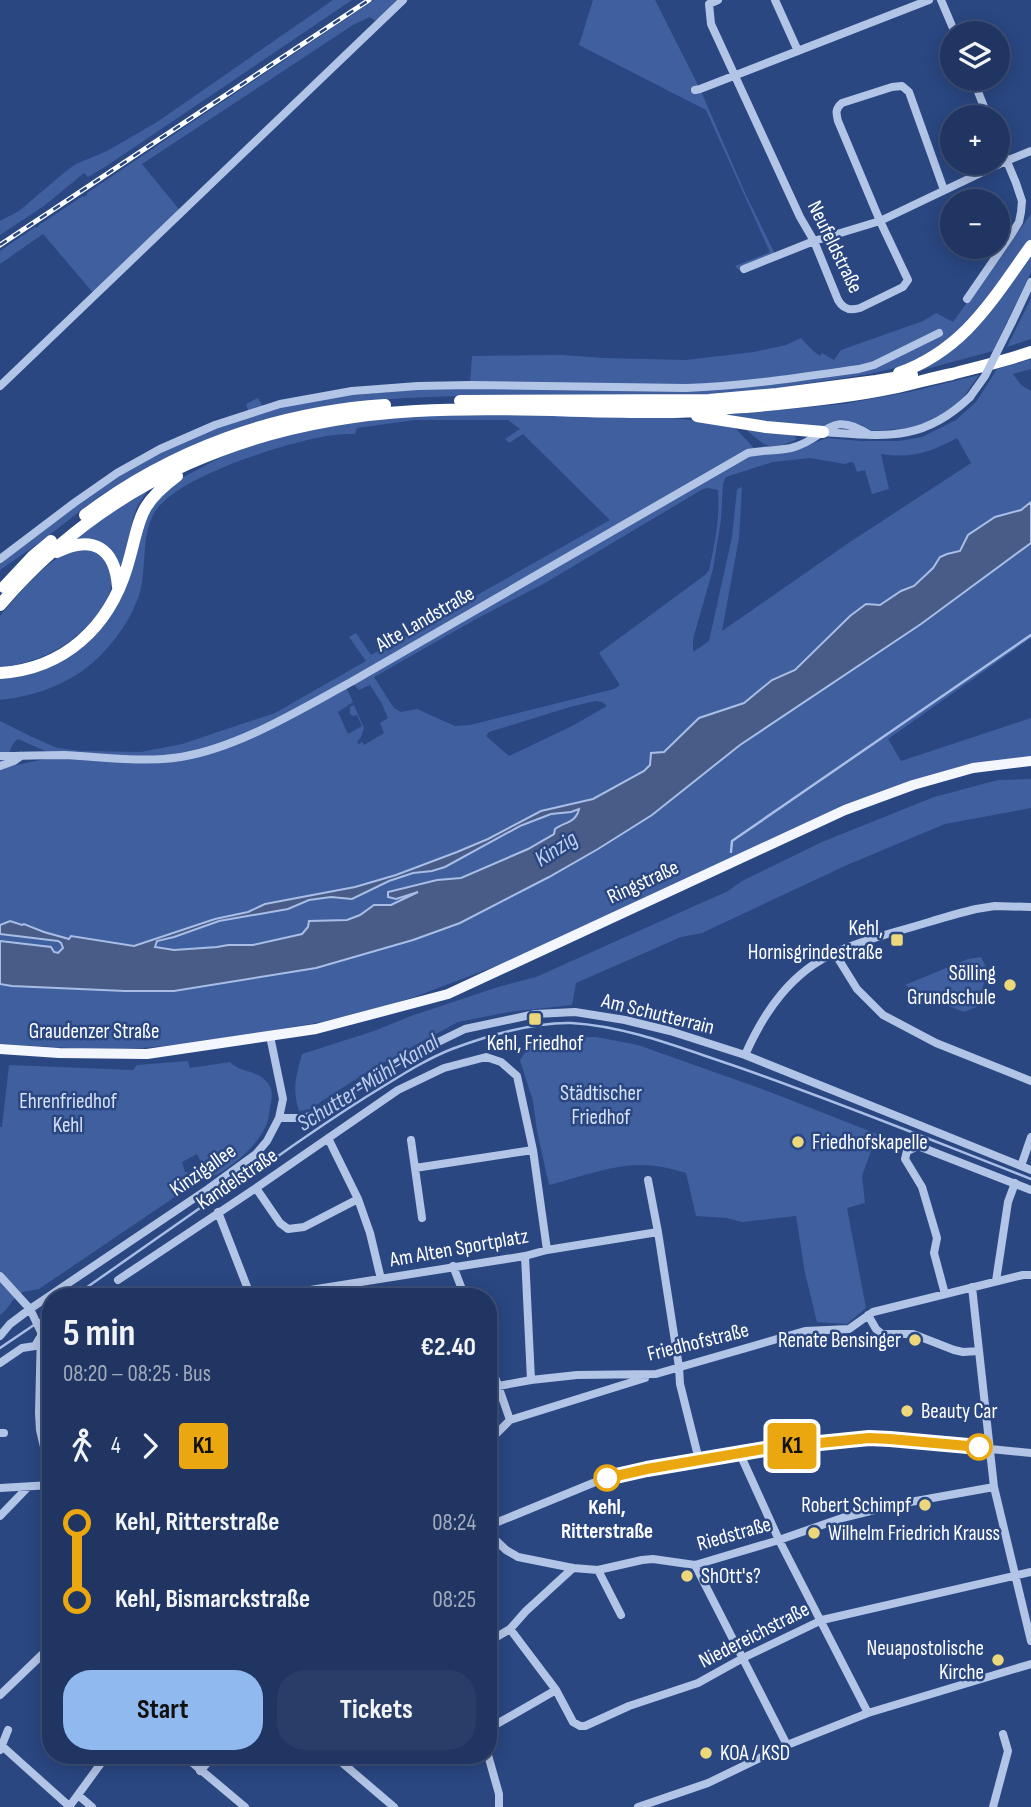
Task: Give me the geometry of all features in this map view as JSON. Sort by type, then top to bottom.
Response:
[{"type":"highway","points":[[876,382],[927,362],[961,337],[981,316],[1031,246]]},
{"type":"highway","points":[[0,576],[33,556],[103,501],[166,464],[234,435],[292,418],[362,407],[429,402],[709,400],[777,394],[876,382],[947,367],[1031,344]]},
{"type":"highway","points":[[0,605],[48,555],[85,525],[136,490],[209,454],[293,427],[364,415],[443,409],[676,412],[790,403],[890,388],[1031,352]]},
{"type":"highway","points":[[676,412],[788,430],[823,432]]},
{"type":"highway","points":[[788,430],[801,436],[802,445]]},
{"type":"highway","points":[[0,673],[35,666],[65,653],[86,637],[104,618],[118,591],[140,517],[150,499],[170,481],[209,454]]},
{"type":"highway","points":[[48,555],[80,544],[89,544],[103,550],[115,565],[118,591]]},
{"type":"highway","points":[[0,592],[33,556]]},
{"type":"main road","name":"Ringstraße","points":[[270,1037],[316,1030],[448,993],[845,810],[913,785],[972,768],[1031,761]]},
{"type":"main road","name":"Graudenzer Straße","points":[[0,1049],[147,1054],[270,1037]]},
{"type":"street","points":[[0,386],[403,0]]},
{"type":"street","name":"Neufeldstraße","points":[[718,0],[709,4],[711,24],[800,217],[814,241],[840,304],[848,309],[860,309],[904,287],[908,280],[880,220]]},
{"type":"street","points":[[775,0],[798,51]]},
{"type":"street","points":[[695,90],[929,0]]},
{"type":"street","points":[[942,0],[950,21]]},
{"type":"street","points":[[880,220],[838,121],[836,110],[842,103],[892,87],[905,88],[944,189]]},
{"type":"street","points":[[1010,159],[1031,151]]},
{"type":"street","points":[[967,299],[1019,222],[1021,201],[1010,170]]},
{"type":"street","points":[[946,189],[980,175]]},
{"type":"street","points":[[744,269],[814,241],[880,220],[940,192]]},
{"type":"street","points":[[823,432],[834,425],[844,424],[853,425],[870,435],[901,434],[924,428],[949,416],[970,397],[985,376],[1031,282]]},
{"type":"street","points":[[0,559],[117,473],[160,449],[215,425],[280,404],[352,391],[418,386],[686,388],[760,383],[874,365],[939,333]]},
{"type":"street","name":"Alte Landstraße","points":[[0,756],[65,755],[146,761],[183,757],[235,741],[291,715],[351,682],[734,460],[748,453],[802,445],[823,432]]},
{"type":"street","points":[[0,766],[21,756]]},
{"type":"street","points":[[745,1055],[760,1022],[781,994],[808,969],[834,952],[976,909],[995,906],[1031,907]]},
{"type":"street","points":[[834,952],[858,989],[883,1015],[936,1043],[1031,1081]]},
{"type":"street","name":"Am Schutterrain","points":[[279,1118],[303,1118],[318,1113],[399,1061],[465,1029],[535,1014],[575,1012],[670,1031],[745,1055],[1031,1170]]},
{"type":"street","name":"Kinzigallee","points":[[61,1288],[256,1154],[279,1118],[283,1099],[270,1037]]},
{"type":"street","name":"Kandelstraße","points":[[118,1280],[401,1088],[444,1068],[486,1058],[501,1062],[517,1076],[533,1150],[547,1250]]},
{"type":"street","points":[[1021,1166],[1031,1137]]},
{"type":"street","points":[[328,1139],[358,1199],[370,1233],[381,1279]]},
{"type":"street","points":[[411,1140],[422,1218]]},
{"type":"street","points":[[945,1294],[934,1252],[937,1238],[922,1187],[905,1159],[907,1151],[918,1146],[1031,1190]]},
{"type":"street","points":[[415,1168],[533,1150]]},
{"type":"street","points":[[648,1180],[680,1384],[699,1460]]},
{"type":"street","points":[[996,1282],[1008,1202],[1015,1183]]},
{"type":"street","points":[[256,1188],[280,1223],[288,1229],[304,1227],[358,1199]]},
{"type":"street","points":[[218,1213],[247,1288]]},
{"type":"street","name":"Am Alten Sportplatz","points":[[323,1288],[658,1232]]},
{"type":"street","points":[[525,1256],[531,1380]]},
{"type":"street","points":[[453,1266],[462,1288]]},
{"type":"street","name":"Friedhofstraße","points":[[499,1385],[577,1375],[656,1374],[805,1331],[849,1329],[869,1315],[972,1287],[1031,1275]]},
{"type":"street","points":[[0,1276],[30,1309],[41,1332],[38,1413],[42,1438]]},
{"type":"street","points":[[972,1287],[994,1487],[1031,1640]]},
{"type":"street","name":"Kinzigallee","points":[[0,1327],[9,1324],[42,1301]]},
{"type":"street","points":[[869,1315],[876,1329],[882,1334],[913,1334],[954,1350],[979,1351]]},
{"type":"street","name":"Kinzigallee","points":[[0,1336],[9,1324]]},
{"type":"street","points":[[0,1363],[22,1348],[35,1346],[41,1332]]},
{"type":"street","points":[[497,1433],[510,1420],[656,1374]]},
{"type":"street","points":[[497,1380],[510,1420]]},
{"type":"street","points":[[497,1522],[611,1477],[770,1448],[869,1438],[1031,1453]]},
{"type":"street","points":[[740,1454],[779,1540],[868,1713]]},
{"type":"street","points":[[0,1488],[42,1486]]},
{"type":"street","points":[[0,1516],[29,1487]]},
{"type":"street","name":"Riedstraße","points":[[497,1542],[518,1557],[598,1570],[653,1559],[695,1564],[779,1540],[842,1518],[994,1487]]},
{"type":"street","points":[[695,1564],[787,1745]]},
{"type":"street","points":[[497,1637],[510,1629],[573,1567]]},
{"type":"street","points":[[598,1570],[621,1615]]},
{"type":"street","name":"Niedereichstraße","points":[[556,1690],[573,1722],[585,1726],[629,1706],[698,1683],[822,1620],[1031,1572]]},
{"type":"street","points":[[497,1724],[556,1690],[510,1629]]},
{"type":"street","points":[[0,1695],[42,1655]]},
{"type":"street","points":[[641,1807],[708,1783],[787,1745],[868,1713],[1031,1664]]},
{"type":"street","points":[[8,1730],[1,1748],[69,1807],[100,1764]]},
{"type":"street","points":[[993,1807],[1008,1751],[1003,1734]]},
{"type":"street","points":[[193,1764],[245,1807]]},
{"type":"street","points":[[200,1771],[206,1764]]},
{"type":"street","points":[[344,1764],[394,1807]]},
{"type":"street","points":[[491,1764],[499,1794],[499,1807]]},
{"type":"street","points":[[78,1795],[92,1807]]},
{"type":"green space","points":[[333,0],[352,0],[105,167],[88,177],[84,173],[44,206],[0,235],[0,221],[19,211],[66,171],[157,122]]},
{"type":"green space","points":[[374,0],[400,0],[376,21],[370,17],[353,25],[142,164],[182,213],[95,295],[43,234],[0,264],[0,251]]},
{"type":"green space","points":[[593,0],[655,0],[700,89],[775,254],[739,270],[735,266],[770,252],[706,110],[579,45]]},
{"type":"green space","points":[[1031,214],[1031,272],[993,351],[915,372],[911,364],[870,374],[723,395],[431,397],[368,401],[306,410],[275,417],[155,463],[101,495],[0,570],[0,559],[75,503],[161,449],[249,413],[246,404],[258,398],[264,409],[306,399],[470,385],[472,356],[562,355],[685,360],[754,352],[786,345],[801,338],[820,356],[822,353],[834,360],[841,350],[923,321],[936,313],[953,322],[998,259],[1010,259],[1010,243]]},
{"type":"green space","points":[[1031,298],[1031,339],[1007,347]]},
{"type":"green space","points":[[1031,359],[1031,369],[1013,374],[1021,385],[1031,391],[1031,502],[1021,510],[995,517],[968,535],[960,551],[940,557],[933,568],[914,586],[901,591],[880,606],[866,604],[850,616],[795,670],[772,680],[744,703],[699,718],[664,752],[651,753],[650,765],[644,771],[593,799],[541,811],[488,839],[396,875],[355,887],[265,904],[248,912],[212,920],[134,946],[71,937],[69,939],[30,925],[10,922],[0,925],[0,721],[57,748],[141,752],[182,744],[275,713],[366,661],[349,637],[356,633],[371,655],[610,520],[523,434],[509,443],[505,439],[520,429],[508,420],[415,420],[357,428],[355,434],[315,438],[263,452],[207,474],[164,501],[150,523],[137,601],[114,640],[93,662],[63,683],[36,693],[0,700],[0,678],[98,631],[112,614],[123,594],[149,508],[176,481],[227,454],[292,432],[426,413],[673,418],[709,422],[735,428],[754,448],[767,454],[788,453],[827,438],[898,441],[922,437],[956,420],[976,402],[997,369]],"holes":[[[957,438],[971,463],[847,544],[722,631],[739,538],[742,487],[737,489],[732,537],[709,641],[693,652],[693,639],[713,569],[726,477],[773,462],[810,458],[845,464],[851,462],[857,472],[865,470],[872,494],[889,489],[881,454],[911,455]],[[703,489],[718,490],[718,520],[709,570],[599,653],[620,685],[614,689],[470,725],[455,726],[417,709],[401,712],[394,708],[374,677],[545,583]],[[351,682],[359,690],[370,685],[388,718],[380,723],[384,733],[364,745],[357,742],[364,728],[354,705],[350,707],[350,714],[357,715],[362,726],[348,734],[338,712],[353,702],[345,685]],[[595,701],[607,706],[509,756],[486,736],[489,732]],[[18,739],[54,755],[7,767],[13,744]]]},
{"type":"green space","points":[[979,375],[960,402],[945,414],[909,428],[871,431],[862,425],[837,421],[815,430],[725,415],[843,404]]},
{"type":"green space","points":[[743,427],[793,435],[797,439],[780,446],[768,445]]},
{"type":"green space","points":[[150,487],[133,518],[121,577],[118,562],[76,539],[94,523]]},
{"type":"green space","points":[[1031,543],[1031,638],[888,739],[901,761],[1031,718],[1031,757],[920,779],[499,965],[389,1005],[322,1022],[198,1043],[105,1050],[0,1044],[0,984],[174,991],[316,968],[413,940],[460,923],[549,877],[652,815],[740,745],[921,624]]},
{"type":"green space","points":[[72,549],[93,550],[100,554],[108,565],[112,576],[111,588],[100,612],[70,641],[47,655],[0,668],[0,616],[42,570]]},
{"type":"green space","points":[[1031,779],[1031,808],[945,824],[847,865],[702,933],[681,937],[576,983],[572,1005],[509,1012],[458,1022],[370,1070],[310,1109],[299,1111],[296,1083],[302,1054],[498,987],[536,977],[728,891],[742,881],[822,842],[934,797],[998,780]]},
{"type":"green space","points":[[579,809],[572,820],[559,826],[554,834],[528,849],[461,878],[401,888],[426,889],[391,905],[384,904],[368,909],[347,920],[310,921],[302,934],[253,945],[174,950],[154,947],[157,941],[219,921],[288,909],[309,900],[332,897],[341,899],[413,873],[445,867],[535,821],[552,814]]},
{"type":"green space","points":[[0,934],[58,941],[63,948],[58,953],[50,947],[0,941]]},
{"type":"green space","points":[[981,957],[988,971],[976,1007],[964,1012],[919,994],[905,985],[968,959]]},
{"type":"green space","name":"Städtischer Friedhof","points":[[596,1037],[638,1045],[877,1134],[862,1176],[865,1203],[847,1208],[866,1308],[847,1324],[817,1322],[805,1273],[796,1216],[742,1222],[696,1216],[686,1173],[659,1166],[631,1165],[549,1185],[533,1101],[520,1060],[527,1050],[528,1038]]},
{"type":"green space","name":"Ehrenfriedhof Kehl","points":[[188,1061],[190,1068],[230,1062],[267,1082],[272,1091],[268,1121],[258,1139],[234,1163],[209,1178],[197,1154],[182,1162],[185,1172],[188,1172],[194,1184],[39,1289],[21,1293],[0,1315],[0,1127],[9,1065],[133,1070],[137,1065]]},
{"type":"water","name":"Kinzig","points":[[1031,502],[1031,543],[921,624],[740,745],[652,815],[549,877],[460,923],[413,940],[316,968],[174,991],[0,984],[0,941],[51,947],[58,953],[63,948],[58,941],[0,934],[0,925],[10,921],[69,939],[71,936],[134,946],[215,919],[248,912],[265,904],[355,887],[396,875],[488,839],[541,811],[593,799],[644,771],[650,765],[651,753],[664,752],[699,718],[744,703],[772,680],[795,670],[850,616],[866,604],[880,605],[914,586],[933,568],[940,557],[960,551],[968,535],[995,517],[1021,510]],"holes":[[[579,809],[572,820],[555,829],[554,834],[528,849],[461,878],[437,880],[388,892],[388,897],[396,899],[418,892],[391,905],[374,905],[347,920],[309,921],[302,934],[253,945],[174,950],[155,947],[157,941],[219,921],[288,909],[309,900],[331,897],[352,899],[389,881],[445,867],[520,826],[551,814]]]},
{"type":"waterway","points":[[731,852],[732,841],[1031,635]]},
{"type":"waterway","name":"Schutter-Mühl-Kanal","points":[[86,1288],[365,1097],[435,1056],[495,1035],[557,1023],[611,1028],[671,1044],[805,1091],[1031,1179]]},
{"type":"waterway","name":"Schutter-Mühl-Kanal","points":[[0,1348],[34,1325]]},
{"type":"railway","points":[[0,245],[369,0]]},
{"type":"bus line","name":"K1","points":[[607,1478],[770,1448],[869,1438],[979,1447]]},
{"type":"place","name":"Kehl, Hornisgrindestraße","points":[[897,940]]},
{"type":"place","name":"Sölling Grundschule","points":[[1010,985]]},
{"type":"place","name":"Kehl, Friedhof","points":[[535,1019]]},
{"type":"place","name":"Friedhofskapelle","points":[[798,1142]]},
{"type":"place","name":"Renate Bensinger","points":[[915,1340]]},
{"type":"place","name":"Beauty Car","points":[[907,1411]]},
{"type":"place","name":"Kehl, Ritterstraße","points":[[607,1478]]},
{"type":"place","name":"Robert Schimpf","points":[[925,1505]]},
{"type":"place","name":"Wilhelm Friedrich Krauss","points":[[814,1533]]},
{"type":"place","name":"ShOtt's?","points":[[687,1576]]},
{"type":"place","name":"Neuapostolische Kirche","points":[[998,1660]]},
{"type":"place","name":"KOA / KSD","points":[[706,1753]]}]
